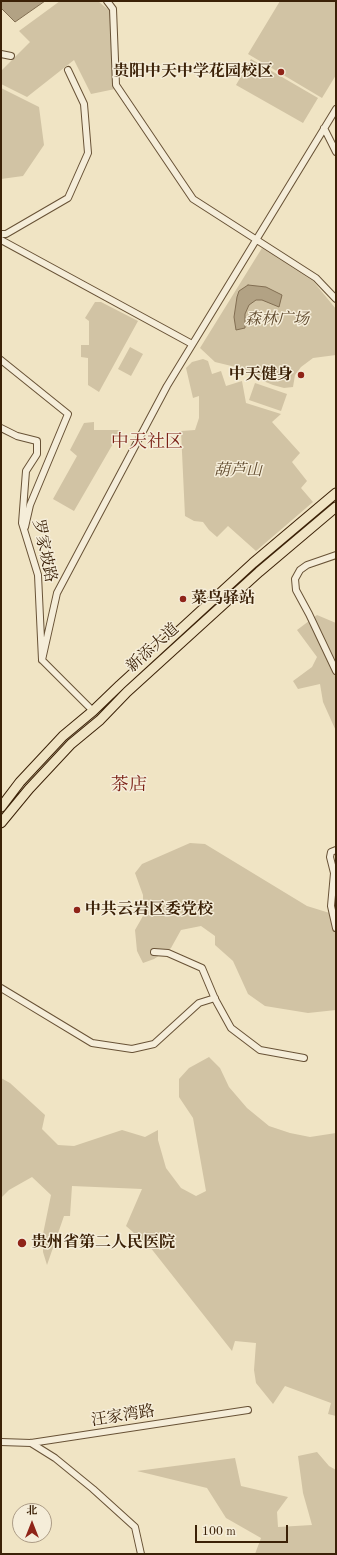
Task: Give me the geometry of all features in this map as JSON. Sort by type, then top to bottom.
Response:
[{"type":"main road","name":"新添大道","points":[[1,807],[20,782],[63,736],[94,711],[120,685],[253,563],[336,493]]},
{"type":"main road","name":"新添大道","points":[[1,824],[29,789],[72,744],[100,720],[127,692],[254,577],[336,507]]},
{"type":"street","points":[[107,1],[113,9],[116,85],[193,199],[316,278],[336,299]]},
{"type":"street","points":[[1,54],[11,56]]},
{"type":"street","points":[[1,234],[6,234],[68,198],[88,153],[84,104],[68,70]]},
{"type":"street","points":[[94,711],[42,660],[58,593],[167,386],[336,109]]},
{"type":"street","points":[[324,128],[336,152]]},
{"type":"street","points":[[1,240],[192,344]]},
{"type":"street","points":[[1,360],[68,414],[30,505],[24,530]]},
{"type":"street","name":"罗家坡路","points":[[1,428],[17,436],[37,441],[36,454],[26,471],[22,523],[38,575],[42,660]]},
{"type":"street","points":[[336,555],[307,565],[300,570],[295,579],[296,590],[336,671]]},
{"type":"street","points":[[336,850],[332,852],[330,857],[334,873],[331,906],[336,928]]},
{"type":"street","points":[[154,952],[168,953],[202,968],[215,998],[231,1028],[260,1050],[304,1058]]},
{"type":"street","points":[[1,988],[92,1043],[132,1049],[154,1044],[199,1003],[215,998]]},
{"type":"street","name":"汪家湾路","points":[[1,1442],[31,1443],[248,1410]]},
{"type":"street","points":[[31,1443],[55,1458],[93,1489],[135,1528],[141,1554]]},
{"type":"green space","points":[[60,1],[98,1],[111,12],[115,89],[91,94],[74,60],[27,97],[1,84],[1,71],[30,42],[19,31]]},
{"type":"green space","points":[[280,1],[336,1],[336,75],[322,98],[248,54]]},
{"type":"green space","points":[[251,59],[318,98],[303,123],[236,85]]},
{"type":"green space","points":[[1,88],[39,107],[44,145],[23,176],[1,179]]},
{"type":"green space","name":"森林广场","points":[[262,248],[313,281],[336,309],[336,355],[313,358],[301,367],[295,375],[293,387],[284,388],[273,385],[256,378],[248,370],[215,362],[200,348]]},
{"type":"green space","points":[[95,302],[101,302],[138,321],[99,392],[88,385],[88,358],[81,357],[81,345],[89,345],[89,321],[85,318]]},
{"type":"green space","points":[[130,347],[143,354],[131,376],[118,369]]},
{"type":"green space","name":"葫芦山","points":[[203,359],[208,361],[212,374],[221,371],[226,386],[242,381],[246,403],[281,414],[272,422],[300,453],[292,462],[307,481],[301,488],[313,502],[256,551],[228,526],[217,537],[203,522],[194,521],[185,516],[181,431],[195,430],[199,418],[199,396],[193,398],[186,368],[192,362]]},
{"type":"green space","points":[[255,383],[287,394],[281,411],[249,400]]},
{"type":"green space","points":[[94,422],[94,430],[121,430],[74,511],[53,499],[77,456],[70,450],[84,423]]},
{"type":"green space","points":[[317,615],[336,623],[336,731],[323,702],[320,684],[298,689],[293,681],[312,667],[317,657],[297,630]]},
{"type":"green space","points":[[190,843],[205,844],[307,906],[336,915],[336,1010],[308,1013],[265,1006],[248,994],[233,961],[215,945],[215,936],[201,926],[181,930],[171,948],[154,959],[143,963],[137,951],[135,930],[143,916],[143,895],[135,873],[142,864]]},
{"type":"green space","points":[[209,1057],[220,1068],[229,1087],[247,1108],[269,1126],[290,1133],[310,1137],[336,1133],[336,1416],[328,1414],[331,1403],[285,1386],[273,1404],[256,1383],[254,1370],[256,1343],[235,1341],[232,1351],[150,1247],[126,1226],[142,1189],[72,1186],[70,1216],[64,1216],[47,1265],[43,1252],[43,1234],[51,1195],[32,1177],[9,1190],[1,1198],[1,1078],[10,1083],[45,1115],[42,1129],[58,1145],[74,1146],[122,1130],[145,1137],[158,1130],[158,1140],[166,1168],[181,1188],[196,1196],[206,1191],[193,1118],[179,1097],[179,1079],[189,1068]]},
{"type":"green space","points":[[317,1452],[329,1466],[336,1470],[336,1554],[255,1554],[261,1538],[226,1518],[207,1488],[137,1471],[235,1458],[241,1486],[288,1497],[277,1512],[278,1527],[312,1525],[303,1493],[298,1456]]},
{"type":"shaded area","points":[[1,1],[45,1],[15,22],[1,8]]},
{"type":"shaded area","points":[[248,285],[266,287],[282,295],[279,307],[262,300],[256,300],[249,305],[245,314],[245,328],[236,330],[234,317],[237,297],[239,291]]},
{"type":"place","name":"贵阳中天中学花园校区","points":[[281,72]]},
{"type":"place","name":"中天健身","points":[[301,375]]},
{"type":"place","name":"菜鸟驿站","points":[[183,599]]},
{"type":"place","name":"中共云岩区委党校","points":[[77,910]]},
{"type":"place","name":"贵州省第二人民医院","points":[[22,1243]]},
{"type":"district","name":"中天社区","points":[[147,442]]},
{"type":"district","name":"茶店","points":[[129,785]]}]
